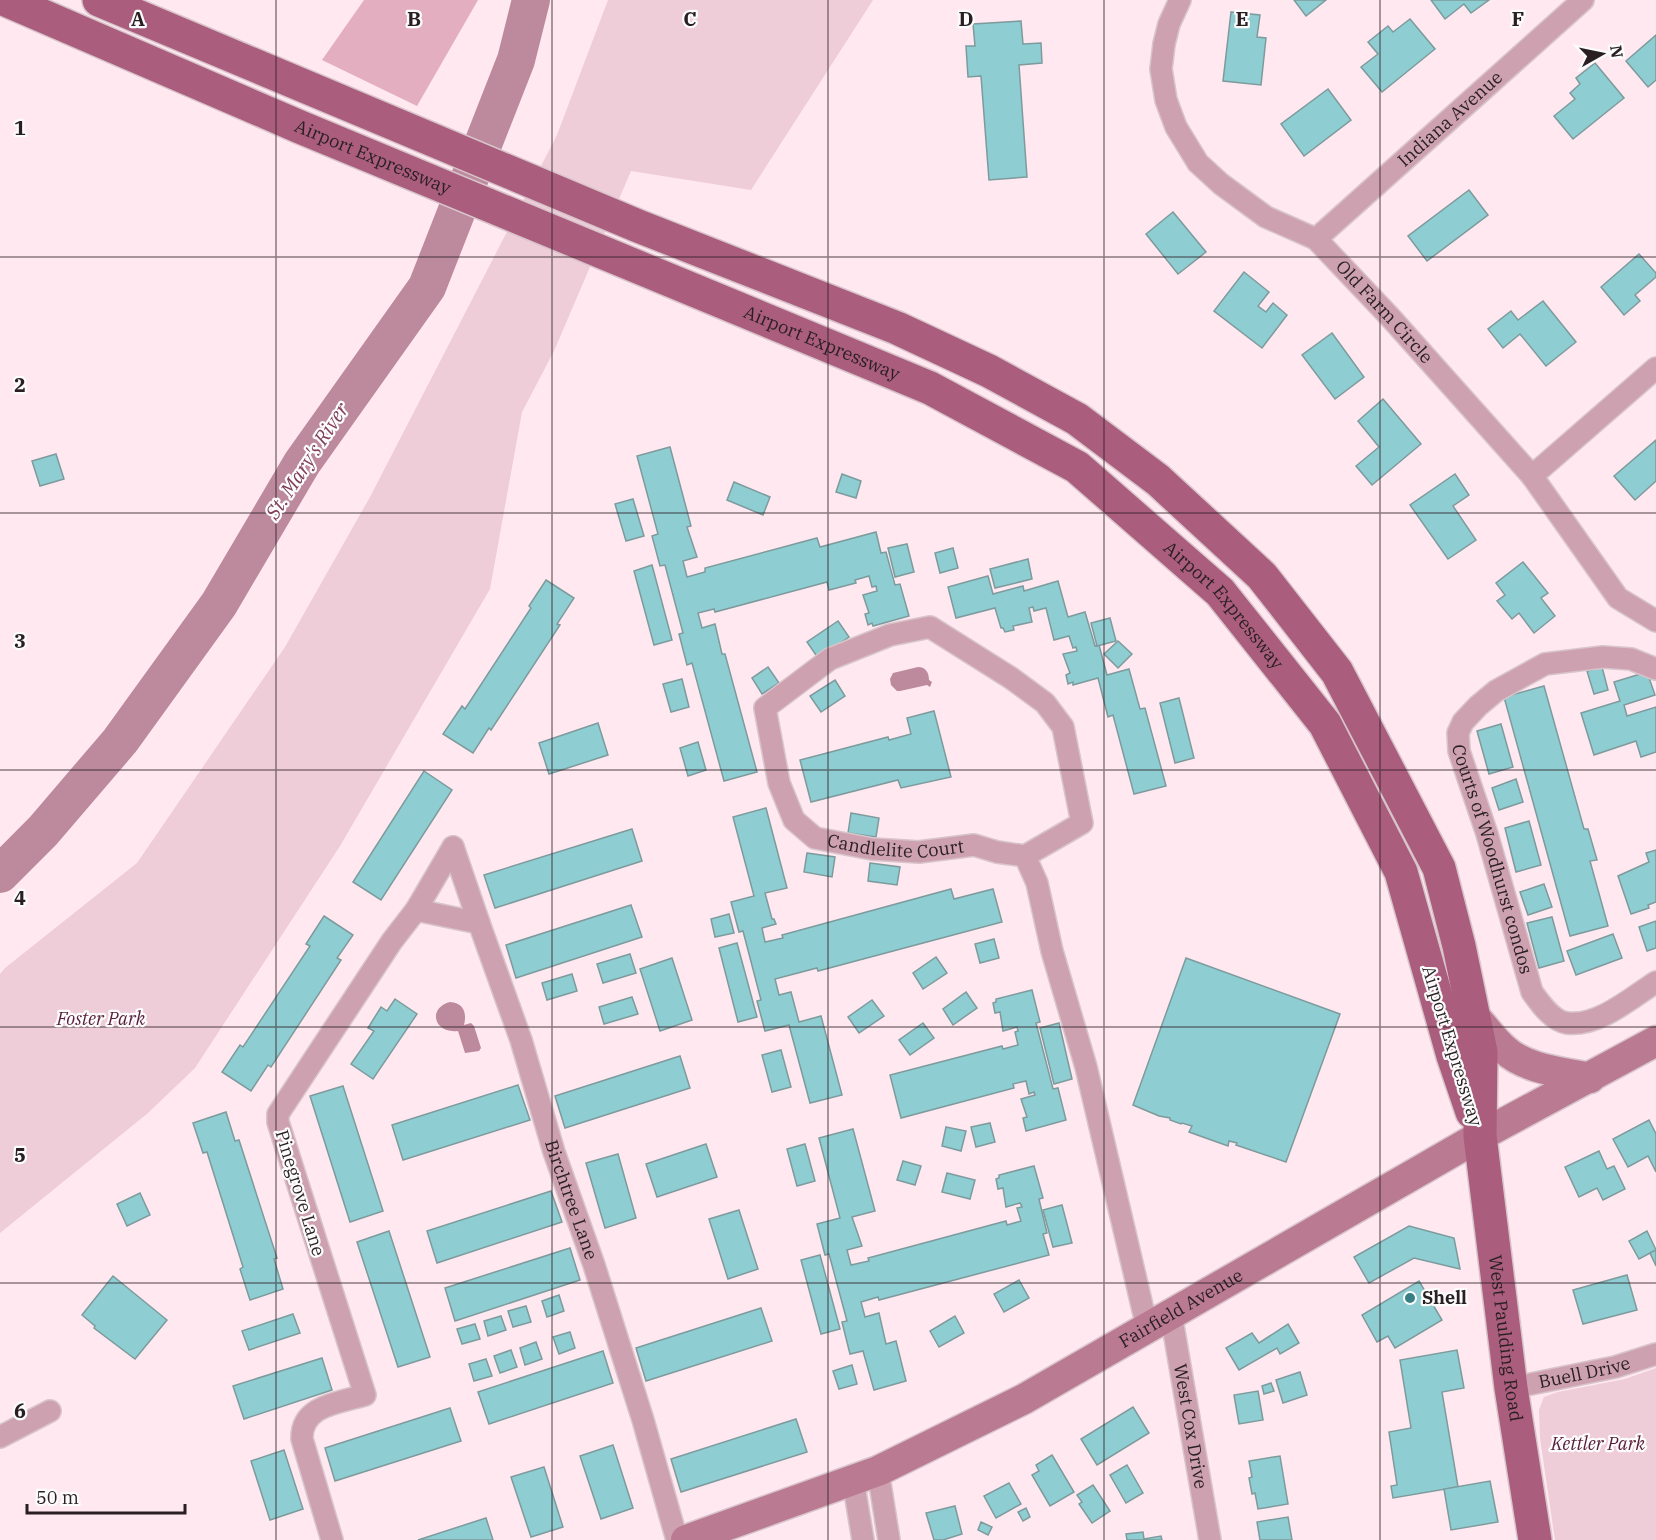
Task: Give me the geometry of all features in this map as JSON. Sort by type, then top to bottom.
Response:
[{"type":"main road","name":"Airport Expressway","points":[[6,0],[300,127],[930,388],[1077,467],[1220,592],[1325,724],[1401,872],[1453,1056],[1480,1136]]},
{"type":"main road","name":"Airport Expressway","points":[[99,0],[638,226],[897,328],[988,371],[1077,419],[1158,480],[1262,576],[1337,672],[1438,868],[1459,946],[1481,1052],[1480,1136]]},
{"type":"main road","points":[[1473,1015],[1506,1051],[1518,1059],[1534,1066],[1590,1078]]},
{"type":"main road","name":"Fairfield Avenue","points":[[687,1540],[866,1476],[1024,1399],[1480,1136],[1656,1041]]},
{"type":"main road","name":"West Paulding Road","points":[[1480,1136],[1511,1388],[1535,1540]]},
{"type":"street","name":"Old Farm Circle","points":[[1180,0],[1164,44],[1161,69],[1166,100],[1176,128],[1198,163],[1221,184],[1266,217],[1316,239],[1390,317],[1532,476],[1618,598],[1656,621]]},
{"type":"street","name":"Indiana Avenue","points":[[1316,239],[1583,0]]},
{"type":"street","points":[[1532,476],[1656,368]]},
{"type":"street","name":"Candlelite Court","points":[[930,627],[1011,678],[1045,703],[1063,727],[1082,823],[1025,856],[997,852],[974,844],[919,852],[872,849],[815,838],[794,820],[779,783],[765,708],[830,659],[890,635],[930,627]]},
{"type":"street","name":"Courts of Woodhurst condos","points":[[1656,669],[1631,659],[1603,657],[1545,664],[1496,691],[1463,722],[1458,732],[1459,751],[1487,834],[1532,992],[1541,1005],[1565,1023],[1588,1021],[1611,1010],[1656,982]]},
{"type":"street","name":"Pinegrove Lane","points":[[332,1540],[302,1439],[302,1431],[305,1421],[314,1411],[365,1395],[330,1292],[278,1122],[278,1114],[392,941],[416,910],[453,847]]},
{"type":"street","name":"Birchtree Lane","points":[[453,847],[521,1040],[554,1152],[594,1265],[643,1420],[677,1540]]},
{"type":"street","points":[[1025,856],[1037,883],[1052,951],[1159,1321]]},
{"type":"street","points":[[416,910],[479,923]]},
{"type":"street","name":"West Cox Drive","points":[[1159,1321],[1210,1540]]},
{"type":"street","name":"Buell Drive","points":[[1511,1388],[1614,1367],[1656,1354]]},
{"type":"street","points":[[0,1437],[50,1411]]},
{"type":"street","points":[[863,1540],[866,1476]]},
{"type":"street","points":[[866,1476],[890,1540]]},
{"type":"green space","name":"Foster Park","points":[[608,0],[873,0],[751,190],[631,171],[554,351],[522,412],[490,589],[340,846],[195,1068],[148,1113],[0,1233],[0,974],[137,863],[285,647],[370,497],[557,135]]},
{"type":"green space","name":"Kettler Park","points":[[1656,1368],[1656,1540],[1555,1540],[1540,1438],[1539,1410],[1544,1397],[1558,1392],[1625,1379]]},
{"type":"shaded area","points":[[364,0],[478,0],[417,106],[322,60]]},
{"type":"shaded area","points":[[918,667],[926,671],[932,682],[930,687],[927,685],[897,691],[891,685],[890,679],[893,673]]},
{"type":"shaded area","points":[[450,1002],[459,1004],[463,1009],[464,1025],[471,1023],[474,1026],[481,1048],[479,1051],[465,1053],[458,1031],[443,1029],[436,1020],[438,1009]]},
{"type":"building","points":[[1294,0],[1326,0],[1306,16]]},
{"type":"building","points":[[1431,0],[1489,0],[1471,13],[1464,4],[1445,19]]},
{"type":"building","points":[[1231,12],[1260,15],[1257,37],[1266,38],[1261,85],[1223,81]]},
{"type":"building","points":[[1410,19],[1435,49],[1382,92],[1361,67],[1378,54],[1368,42],[1388,26],[1393,32]]},
{"type":"building","points":[[1021,21],[1023,44],[1041,43],[1042,63],[1019,65],[1027,177],[989,180],[981,76],[968,77],[966,46],[975,46],[973,24]]},
{"type":"building","points":[[1656,35],[1656,80],[1648,87],[1626,61]]},
{"type":"building","points":[[1595,63],[1624,98],[1573,139],[1554,116],[1575,99],[1570,93],[1580,84],[1576,78]]},
{"type":"building","points":[[1328,89],[1351,120],[1304,156],[1281,124]]},
{"type":"building","points":[[1469,190],[1488,215],[1427,261],[1408,236]]},
{"type":"building","points":[[1173,212],[1206,252],[1178,274],[1146,234]]},
{"type":"building","points":[[1639,254],[1656,273],[1656,277],[1635,295],[1640,301],[1624,315],[1601,287]]},
{"type":"building","points":[[1244,272],[1269,292],[1258,306],[1266,312],[1273,303],[1287,315],[1262,348],[1214,311]]},
{"type":"building","points":[[1543,301],[1576,342],[1546,366],[1520,334],[1503,348],[1488,329],[1511,311],[1518,320]]},
{"type":"building","points":[[1332,333],[1364,377],[1335,399],[1302,355]]},
{"type":"building","points":[[1383,399],[1421,444],[1372,485],[1356,466],[1379,447],[1358,421]]},
{"type":"building","points":[[1656,440],[1656,481],[1635,500],[1614,476]]},
{"type":"building","points":[[670,447],[691,526],[687,527],[697,557],[683,561],[687,577],[705,572],[705,568],[817,538],[820,547],[876,532],[881,553],[886,552],[895,585],[900,584],[909,616],[873,626],[872,623],[868,625],[865,614],[869,613],[863,595],[877,591],[876,586],[872,587],[869,576],[855,580],[856,583],[829,590],[827,582],[715,612],[714,609],[698,613],[702,628],[715,624],[757,772],[724,781],[692,663],[687,665],[679,634],[683,633],[665,565],[660,566],[652,536],[658,534],[637,456]]},
{"type":"building","points":[[56,454],[64,479],[40,486],[32,461]]},
{"type":"building","points":[[842,474],[861,481],[856,498],[836,492]]},
{"type":"building","points":[[1455,474],[1469,495],[1453,506],[1476,540],[1448,559],[1410,505]]},
{"type":"building","points":[[734,482],[770,497],[763,515],[727,500]]},
{"type":"building","points":[[633,499],[644,536],[626,541],[615,504]]},
{"type":"building","points":[[907,544],[914,572],[895,577],[888,548]]},
{"type":"building","points":[[953,548],[958,568],[940,573],[935,553]]},
{"type":"building","points":[[1028,559],[1032,579],[995,588],[990,569]]},
{"type":"building","points":[[1523,562],[1548,593],[1541,598],[1555,616],[1534,633],[1519,613],[1512,619],[1497,601],[1505,595],[1496,583]]},
{"type":"building","points":[[652,565],[672,640],[654,645],[634,571]]},
{"type":"building","points":[[988,576],[993,594],[1023,586],[1024,591],[1058,581],[1068,617],[1085,612],[1095,646],[1099,645],[1107,675],[1129,669],[1140,709],[1145,708],[1166,786],[1134,794],[1113,715],[1108,717],[1098,678],[1073,685],[1073,682],[1068,684],[1066,675],[1070,673],[1063,654],[1077,651],[1076,647],[1073,648],[1069,636],[1054,640],[1046,608],[1034,611],[1033,607],[1029,608],[1032,622],[1013,626],[1014,630],[1005,632],[1001,628],[995,608],[956,618],[948,587]]},
{"type":"building","points":[[546,580],[574,598],[557,624],[560,625],[491,730],[489,728],[473,753],[443,734],[462,706],[465,709],[531,608],[529,606]]},
{"type":"building","points":[[1110,618],[1116,641],[1097,646],[1091,623]]},
{"type":"building","points":[[838,621],[849,637],[818,658],[807,642]]},
{"type":"building","points":[[1118,641],[1132,654],[1118,668],[1104,654]]},
{"type":"building","points":[[768,667],[779,683],[762,694],[752,678]]},
{"type":"building","points":[[1602,667],[1608,690],[1594,694],[1587,671]]},
{"type":"building","points":[[1647,672],[1655,695],[1624,705],[1627,716],[1656,707],[1656,752],[1641,757],[1636,741],[1594,755],[1581,713],[1620,701],[1614,682]]},
{"type":"building","points":[[682,679],[689,707],[671,712],[663,684]]},
{"type":"building","points":[[835,680],[845,696],[821,712],[810,696]]},
{"type":"building","points":[[1544,686],[1584,829],[1588,829],[1597,860],[1590,861],[1608,926],[1570,936],[1504,697]]},
{"type":"building","points":[[1179,698],[1194,758],[1175,763],[1160,703]]},
{"type":"building","points":[[934,711],[951,777],[901,788],[898,780],[811,802],[800,760],[888,737],[889,740],[911,734],[907,718]]},
{"type":"building","points":[[598,723],[608,755],[549,774],[539,743]]},
{"type":"building","points":[[1501,724],[1513,767],[1489,774],[1477,731]]},
{"type":"building","points":[[698,742],[706,770],[688,776],[680,748]]},
{"type":"building","points":[[424,771],[452,790],[381,900],[353,882]]},
{"type":"building","points":[[1516,779],[1523,802],[1499,810],[1492,788]]},
{"type":"building","points":[[766,808],[787,888],[765,893],[772,919],[776,924],[762,928],[765,942],[783,938],[782,935],[951,889],[954,899],[993,889],[1002,922],[818,971],[817,968],[775,979],[779,995],[791,992],[799,1022],[821,1016],[842,1095],[810,1103],[789,1025],[765,1031],[757,1001],[761,1000],[743,931],[739,932],[731,902],[754,896],[733,817]]},
{"type":"building","points":[[851,813],[879,818],[876,837],[848,833]]},
{"type":"building","points":[[1529,821],[1541,865],[1516,872],[1505,828]]},
{"type":"building","points":[[632,829],[642,861],[495,908],[484,875]]},
{"type":"building","points":[[1656,850],[1656,902],[1648,905],[1649,908],[1631,914],[1618,876],[1649,862],[1646,853]]},
{"type":"building","points":[[807,853],[835,857],[832,877],[804,872]]},
{"type":"building","points":[[870,863],[900,867],[897,885],[868,881]]},
{"type":"building","points":[[1544,884],[1552,907],[1528,915],[1520,892]]},
{"type":"building","points":[[631,905],[642,937],[516,978],[506,945]]},
{"type":"building","points":[[729,914],[734,933],[715,937],[711,919]]},
{"type":"building","points":[[324,916],[353,935],[337,958],[341,960],[271,1067],[268,1065],[251,1091],[222,1072],[240,1045],[243,1047],[310,946],[306,944]]},
{"type":"building","points":[[1552,917],[1564,961],[1539,968],[1527,923]]},
{"type":"building","points":[[1656,921],[1656,948],[1647,951],[1639,927]]},
{"type":"building","points":[[1613,934],[1622,958],[1576,975],[1567,951]]},
{"type":"building","points":[[994,939],[999,958],[980,963],[975,944]]},
{"type":"building","points":[[737,943],[757,1017],[738,1022],[719,948]]},
{"type":"building","points":[[630,954],[636,973],[603,983],[597,964]]},
{"type":"building","points":[[936,957],[947,973],[923,989],[913,973]]},
{"type":"building","points":[[672,958],[692,1020],[660,1031],[640,969]]},
{"type":"building","points":[[1186,958],[1340,1014],[1286,1162],[1236,1145],[1237,1143],[1229,1141],[1228,1146],[1189,1132],[1192,1126],[1181,1124],[1133,1105]]},
{"type":"building","points":[[572,974],[577,991],[547,1000],[542,983]]},
{"type":"building","points":[[1032,990],[1040,1022],[1036,1023],[1053,1089],[1058,1088],[1066,1120],[1026,1131],[1023,1118],[1027,1117],[1021,1099],[1035,1095],[1034,1092],[1029,1094],[1026,1081],[1013,1084],[1014,1088],[901,1118],[890,1075],[1002,1046],[1003,1049],[1018,1045],[1015,1032],[1018,1031],[1017,1027],[1003,1031],[1000,1012],[995,1013],[993,1003],[996,999]]},
{"type":"building","points":[[966,992],[977,1008],[953,1025],[943,1009]]},
{"type":"building","points":[[632,997],[638,1014],[604,1024],[599,1007]]},
{"type":"building","points":[[395,999],[417,1014],[373,1079],[351,1064],[374,1031],[368,1028],[381,1007],[387,1011]]},
{"type":"building","points":[[872,1000],[884,1016],[859,1033],[848,1017]]},
{"type":"building","points":[[923,1023],[934,1038],[910,1055],[899,1040]]},
{"type":"building","points":[[1059,1023],[1072,1079],[1054,1084],[1040,1028]]},
{"type":"building","points":[[781,1050],[791,1087],[772,1092],[762,1055]]},
{"type":"building","points":[[680,1056],[690,1088],[565,1128],[555,1096]]},
{"type":"building","points":[[518,1085],[530,1120],[403,1160],[392,1125]]},
{"type":"building","points":[[343,1086],[383,1211],[350,1222],[310,1096]]},
{"type":"building","points":[[226,1112],[235,1141],[239,1140],[277,1258],[274,1259],[283,1289],[250,1300],[240,1269],[243,1267],[207,1152],[203,1153],[193,1123]]},
{"type":"building","points":[[1649,1120],[1656,1134],[1656,1172],[1648,1156],[1628,1167],[1613,1139]]},
{"type":"building","points":[[990,1123],[995,1142],[976,1147],[971,1127]]},
{"type":"building","points":[[946,1127],[966,1131],[961,1151],[942,1146]]},
{"type":"building","points":[[853,1129],[875,1211],[852,1217],[862,1246],[847,1250],[851,1265],[869,1261],[868,1258],[1006,1221],[1007,1225],[1021,1221],[1017,1208],[1022,1207],[1020,1203],[1006,1207],[1003,1188],[998,1189],[996,1179],[999,1175],[1034,1166],[1043,1198],[1039,1199],[1047,1233],[1043,1234],[1049,1255],[879,1300],[878,1297],[861,1302],[865,1317],[879,1313],[886,1344],[896,1341],[906,1381],[874,1390],[863,1351],[850,1354],[842,1322],[847,1321],[829,1254],[825,1255],[817,1224],[840,1218],[819,1138]]},
{"type":"building","points":[[706,1144],[717,1177],[657,1197],[646,1164]]},
{"type":"building","points":[[805,1144],[815,1181],[797,1186],[787,1149]]},
{"type":"building","points":[[1599,1151],[1607,1169],[1614,1166],[1625,1189],[1603,1200],[1597,1188],[1579,1197],[1565,1167]]},
{"type":"building","points":[[618,1154],[636,1218],[605,1228],[586,1163]]},
{"type":"building","points":[[903,1161],[921,1166],[915,1185],[897,1180]]},
{"type":"building","points":[[947,1173],[975,1180],[970,1199],[942,1192]]},
{"type":"building","points":[[551,1191],[562,1222],[437,1263],[427,1231]]},
{"type":"building","points":[[140,1193],[150,1215],[127,1226],[117,1204]]},
{"type":"building","points":[[1062,1205],[1072,1243],[1053,1247],[1043,1210]]},
{"type":"building","points":[[739,1210],[758,1269],[728,1279],[709,1219]]},
{"type":"building","name":"Shell","points":[[1409,1226],[1454,1238],[1460,1269],[1414,1258],[1369,1283],[1354,1257]]},
{"type":"building","points":[[389,1231],[430,1357],[398,1367],[357,1242]]},
{"type":"building","points":[[1647,1231],[1656,1250],[1639,1259],[1629,1241]]},
{"type":"building","points":[[570,1248],[580,1280],[455,1321],[445,1288]]},
{"type":"building","points":[[1656,1250],[1656,1266],[1650,1253]]},
{"type":"building","points":[[820,1255],[840,1329],[821,1334],[801,1260]]},
{"type":"building","points":[[1627,1275],[1637,1310],[1583,1324],[1573,1290]]},
{"type":"building","points":[[113,1276],[167,1320],[135,1359],[94,1328],[95,1326],[82,1315]]},
{"type":"building","points":[[1019,1280],[1029,1298],[1004,1312],[994,1294]]},
{"type":"building","name":"Shell","points":[[1419,1281],[1442,1320],[1395,1348],[1388,1336],[1377,1342],[1362,1315]]},
{"type":"building","points":[[559,1295],[564,1311],[547,1317],[542,1301]]},
{"type":"building","points":[[526,1306],[531,1322],[513,1327],[508,1311]]},
{"type":"building","points":[[761,1308],[772,1341],[646,1381],[636,1348]]},
{"type":"building","points":[[293,1314],[300,1333],[249,1350],[242,1331]]},
{"type":"building","points":[[501,1316],[506,1330],[488,1336],[484,1321]]},
{"type":"building","points":[[955,1316],[964,1333],[939,1347],[930,1331]]},
{"type":"building","points":[[475,1324],[480,1339],[462,1344],[457,1329]]},
{"type":"building","points":[[1288,1324],[1299,1343],[1280,1354],[1277,1348],[1239,1370],[1226,1348],[1252,1333],[1259,1343]]},
{"type":"building","points":[[570,1332],[575,1348],[559,1354],[553,1337]]},
{"type":"building","points":[[536,1342],[542,1359],[525,1365],[520,1348]]},
{"type":"building","points":[[511,1350],[517,1367],[500,1373],[494,1356]]},
{"type":"building","points":[[1457,1350],[1464,1388],[1442,1392],[1458,1487],[1393,1498],[1391,1486],[1397,1485],[1389,1432],[1411,1428],[1400,1360]]},
{"type":"building","points":[[603,1351],[613,1383],[489,1424],[478,1392]]},
{"type":"building","points":[[322,1358],[332,1390],[244,1419],[233,1386]]},
{"type":"building","points":[[486,1359],[492,1376],[474,1381],[469,1364]]},
{"type":"building","points":[[852,1365],[857,1384],[839,1389],[833,1371]]},
{"type":"building","points":[[1300,1372],[1307,1395],[1283,1403],[1276,1380]]},
{"type":"building","points":[[1271,1383],[1274,1391],[1264,1394],[1262,1386]]},
{"type":"building","points":[[1258,1391],[1263,1420],[1239,1424],[1234,1395]]},
{"type":"building","points":[[1133,1407],[1149,1433],[1097,1465],[1081,1439]]},
{"type":"building","points":[[450,1408],[461,1441],[335,1481],[325,1448]]},
{"type":"building","points":[[796,1419],[807,1452],[681,1492],[671,1459]]},
{"type":"building","points":[[613,1445],[633,1508],[601,1519],[580,1456]]},
{"type":"building","points":[[284,1450],[303,1509],[270,1520],[251,1461]]},
{"type":"building","points":[[1052,1455],[1074,1492],[1050,1506],[1032,1475],[1039,1471],[1036,1465]]},
{"type":"building","points":[[1280,1456],[1288,1504],[1258,1509],[1249,1478],[1252,1477],[1249,1461]]},
{"type":"building","points":[[1127,1465],[1143,1493],[1126,1503],[1110,1475]]},
{"type":"building","points":[[544,1467],[563,1527],[531,1537],[511,1477]]},
{"type":"building","points":[[1490,1481],[1498,1522],[1451,1530],[1444,1489]]},
{"type":"building","points":[[1009,1483],[1021,1504],[996,1518],[984,1496]]},
{"type":"building","points":[[1093,1485],[1110,1511],[1092,1523],[1079,1504],[1082,1502],[1077,1495]]},
{"type":"building","points":[[955,1506],[962,1534],[943,1540],[934,1540],[926,1513]]},
{"type":"building","points":[[1026,1508],[1030,1517],[1023,1521],[1018,1512]]},
{"type":"building","points":[[1288,1517],[1292,1540],[1260,1540],[1257,1522]]},
{"type":"building","points":[[486,1518],[493,1540],[418,1540]]},
{"type":"building","points":[[981,1522],[992,1527],[988,1535],[978,1530]]},
{"type":"building","points":[[1143,1532],[1144,1539],[1161,1536],[1162,1540],[1127,1540],[1126,1534]]},
{"type":"waterway","name":"St. Mary's River","points":[[0,874],[43,831],[120,741],[219,604],[302,463],[427,287],[516,60],[531,0]]},
{"type":"place","name":"Shell","points":[[1410,1298]]}]
